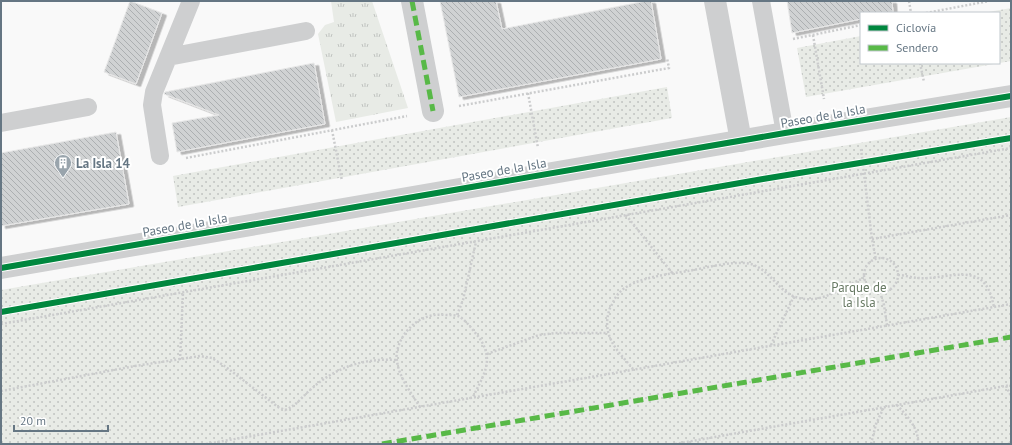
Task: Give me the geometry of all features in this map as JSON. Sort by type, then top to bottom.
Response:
[{"type":"street","points":[[412,1],[434,111]]},
{"type":"street","points":[[716,1],[741,141]]},
{"type":"street","name":"Paseo de la Isla","points":[[1,268],[785,133],[1011,96]]},
{"type":"lane","points":[[160,156],[152,105],[154,92],[191,1]]},
{"type":"lane","name":"Paseo de la Isla","points":[[761,1],[785,133]]},
{"type":"lane","points":[[168,57],[306,31]]},
{"type":"lane","points":[[1,123],[88,107]]},
{"type":"path","points":[[909,1],[912,12]]},
{"type":"path","points":[[931,12],[989,1]]},
{"type":"path","points":[[787,40],[860,26]]},
{"type":"path","points":[[813,35],[824,102]]},
{"type":"path","points":[[920,64],[924,84]]},
{"type":"path","points":[[528,93],[539,151]]},
{"type":"path","points":[[332,130],[343,186]]},
{"type":"path","points":[[861,148],[876,260]]},
{"type":"path","points":[[1,324],[1011,148]]},
{"type":"path","points":[[855,164],[871,161]]},
{"type":"path","points":[[626,215],[673,274]]},
{"type":"path","points":[[872,239],[1011,215]]},
{"type":"path","points":[[457,315],[464,300],[476,242]]},
{"type":"path","points":[[882,259],[891,262],[894,265],[898,275],[895,285],[886,291],[880,292],[871,289],[865,282],[864,278],[864,273],[868,264],[872,261],[882,259]]},
{"type":"path","points":[[633,370],[611,341],[606,323],[613,302],[620,292],[631,284],[673,274],[737,263],[750,264],[762,269],[786,292],[799,298],[813,299],[827,297],[864,278]]},
{"type":"path","points":[[898,275],[919,278],[963,274],[975,276],[985,282],[994,307]]},
{"type":"path","points":[[880,292],[884,305],[887,325]]},
{"type":"path","points":[[180,360],[183,293]]},
{"type":"path","points":[[771,346],[794,296]]},
{"type":"path","points":[[206,444],[1011,304]]},
{"type":"path","points":[[420,407],[403,380],[396,360],[397,350],[411,326],[421,319],[435,314],[457,315],[476,333],[482,342],[487,354],[487,362],[482,378],[473,397]]},
{"type":"path","points":[[487,354],[539,335],[554,333],[608,333]]},
{"type":"path","points":[[1,391],[200,356],[212,358],[278,407],[285,410],[299,402],[309,391],[326,377],[344,368],[363,361],[381,359],[396,360]]},
{"type":"path","points":[[675,444],[1011,385]]},
{"type":"path","points":[[1006,386],[1011,396]]},
{"type":"path","points":[[897,405],[914,427],[919,438],[918,444]]},
{"type":"path","points":[[871,444],[876,424],[884,407]]},
{"type":"green space","points":[[331,1],[372,1],[408,108],[336,122],[318,34],[325,25],[334,22]]},
{"type":"green space","points":[[1011,8],[1011,61],[1000,63],[1000,12],[989,12]]},
{"type":"green space","points":[[860,36],[860,64],[994,64],[806,97],[797,48]]},
{"type":"green space","points":[[667,87],[672,118],[178,207],[173,176]]},
{"type":"green space","name":"Parque de la Isla","points":[[1011,117],[1011,444],[1,444],[1,290]]},
{"type":"building","points":[[130,1],[162,13],[136,84],[104,72]]},
{"type":"building","points":[[440,1],[496,1],[502,29],[651,1],[661,59],[459,97]]},
{"type":"building","points":[[787,1],[892,1],[893,12],[860,12],[860,19],[792,33]]},
{"type":"building","points":[[314,63],[325,124],[177,152],[172,123],[219,115],[164,94],[165,92]]},
{"type":"building","name":"La Isla 14","points":[[116,132],[129,204],[1,226],[1,153]]},
{"type":"marked path","points":[[412,1],[433,111]]},
{"type":"marked path","points":[[382,444],[1011,337]]},
{"type":"cycle path","points":[[1,268],[785,133],[1011,96]]},
{"type":"cycle path","points":[[1,312],[763,179],[1011,138]]},
{"type":"place","name":"La Isla 14","points":[[63,178]]}]
